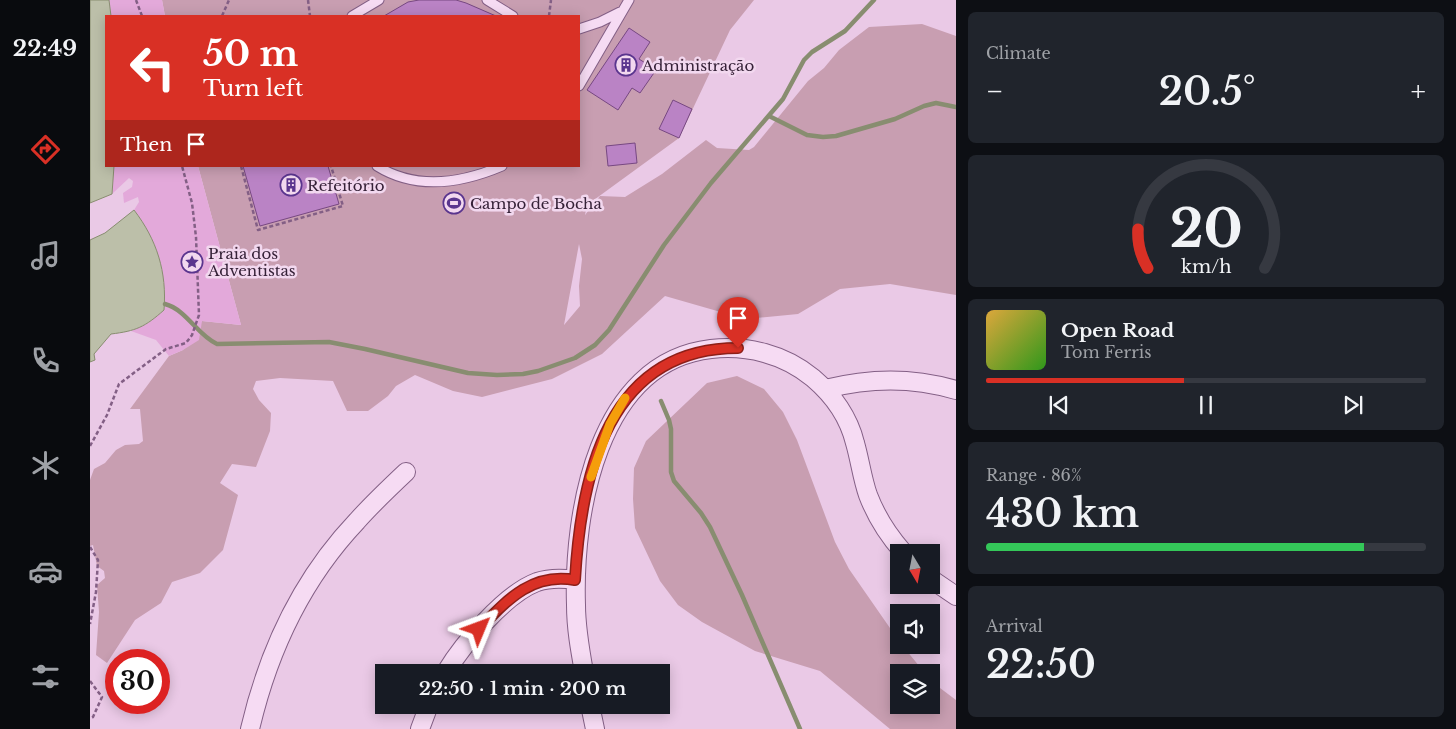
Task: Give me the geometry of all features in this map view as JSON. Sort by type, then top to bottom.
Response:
[{"type":"street","points":[[583,664],[578,633],[575,580],[583,510],[591,475],[617,410],[631,391],[649,375],[690,353],[706,349],[738,348],[770,354],[800,368],[825,389],[849,425],[856,444],[862,476],[876,512],[897,544]]},
{"type":"street","points":[[825,389],[896,379],[956,390]]},
{"type":"street","points":[[250,729],[262,683],[276,646],[302,594],[319,568],[347,532],[406,472]]},
{"type":"street","points":[[451,664],[479,629],[518,592],[545,580],[565,578],[575,580]]},
{"type":"street","points":[[940,585],[956,596]]},
{"type":"street","points":[[420,729],[426,714]]},
{"type":"street","points":[[592,714],[595,729]]},
{"type":"lane","points":[[354,15],[379,0]]},
{"type":"lane","points":[[487,0],[511,15]]},
{"type":"lane","points":[[580,83],[620,12],[629,0]]},
{"type":"lane","points":[[580,29],[600,22],[620,12]]},
{"type":"lane","points":[[379,167],[391,175],[418,181],[448,182],[478,176],[500,167]]},
{"type":"path","points":[[136,0],[142,15]]},
{"type":"path","points":[[222,15],[230,0]]},
{"type":"path","points":[[308,0],[310,15]]},
{"type":"path","points":[[549,15],[550,0]]},
{"type":"path","points":[[90,446],[107,415],[119,384],[166,349],[186,343],[192,336],[199,315],[196,237],[192,203],[182,167]]},
{"type":"path","points":[[240,167],[258,230],[342,206],[331,167]]},
{"type":"path","points":[[90,547],[98,560],[96,592],[90,624]]},
{"type":"path","points":[[90,681],[102,697],[90,719]]},
{"type":"shaded area","points":[[90,0],[109,0],[111,15],[105,15],[105,167],[114,167],[112,194],[90,203]]},
{"type":"shaded area","points":[[162,0],[754,0],[730,30],[679,138],[587,205],[585,215],[600,196],[625,197],[662,174],[706,140],[717,148],[749,150],[754,147],[808,81],[824,68],[839,50],[869,27],[922,24],[956,36],[956,295],[890,284],[840,289],[798,314],[745,319],[665,296],[602,354],[552,379],[482,397],[453,391],[415,375],[396,386],[388,396],[368,411],[347,411],[333,381],[280,378],[256,381],[253,389],[259,400],[271,413],[270,431],[256,467],[232,464],[220,483],[238,495],[223,550],[200,573],[172,582],[161,603],[135,620],[116,649],[105,649],[105,662],[96,655],[99,612],[97,585],[105,578],[104,571],[97,566],[93,545],[90,546],[90,480],[94,469],[105,463],[116,450],[125,445],[139,444],[143,441],[140,409],[130,409],[169,356],[183,350],[202,321],[241,325],[198,167],[580,167],[580,15],[165,15]],"holes":[[[579,244],[582,259],[579,286],[580,306],[564,325]]]},
{"type":"shaded area","points":[[134,210],[149,233],[159,257],[164,283],[164,310],[140,327],[111,334],[94,354],[95,360],[90,362],[90,240],[105,233]]},
{"type":"shaded area","points":[[737,376],[764,389],[783,412],[797,440],[835,542],[849,569],[890,628],[890,654],[909,654],[917,664],[890,664],[890,714],[940,714],[940,688],[956,700],[956,729],[890,729],[820,671],[755,651],[702,622],[678,605],[660,581],[635,528],[633,499],[634,468],[646,441],[707,383]]},
{"type":"sand","points":[[109,0],[162,0],[165,15],[111,15]]},
{"type":"sand","name":"Praia dos Adventistas","points":[[114,167],[198,167],[241,325],[202,321],[199,340],[169,356],[156,340],[131,331],[148,323],[164,310],[164,283],[159,257],[149,233],[134,210],[139,202],[138,197],[124,203],[123,193],[132,187],[133,181],[129,178],[112,194]]},
{"type":"building","points":[[419,0],[456,0],[494,15],[386,15],[408,2]]},
{"type":"building","name":"Administração","points":[[629,28],[650,42],[639,59],[656,70],[640,93],[632,88],[618,110],[587,90]]},
{"type":"building","points":[[673,100],[692,109],[679,138],[659,129]]},
{"type":"building","points":[[635,143],[637,163],[608,166],[606,146]]},
{"type":"building","name":"Refeitório","points":[[243,167],[328,167],[339,204],[260,226]]},
{"type":"waterway","points":[[165,304],[180,312],[204,335],[217,344],[329,342],[468,373],[497,375],[523,374],[538,371],[575,358],[595,345],[609,330],[664,245],[711,183],[783,99],[804,60],[812,52],[845,31],[874,0]]},
{"type":"waterway","points":[[769,116],[807,135],[823,137],[836,136],[895,119],[924,106],[936,103],[956,107]]},
{"type":"waterway","points":[[661,401],[671,429],[671,472],[674,481],[701,513],[710,527],[742,595],[800,729]]},
{"type":"slow traffic","points":[[591,477],[610,424],[625,398]]},
{"type":"place","name":"Administração","points":[[626,65]]},
{"type":"place","name":"Refeitório","points":[[291,185]]},
{"type":"place","name":"Campo de Bocha","points":[[454,203]]},
{"type":"place","name":"Praia dos Adventistas","points":[[192,262]]},
{"type":"route","points":[[479,629],[494,613],[518,592],[527,587],[555,578],[575,580],[580,527],[591,475],[610,424],[626,397],[649,375],[676,359],[706,349],[738,348]]}]
